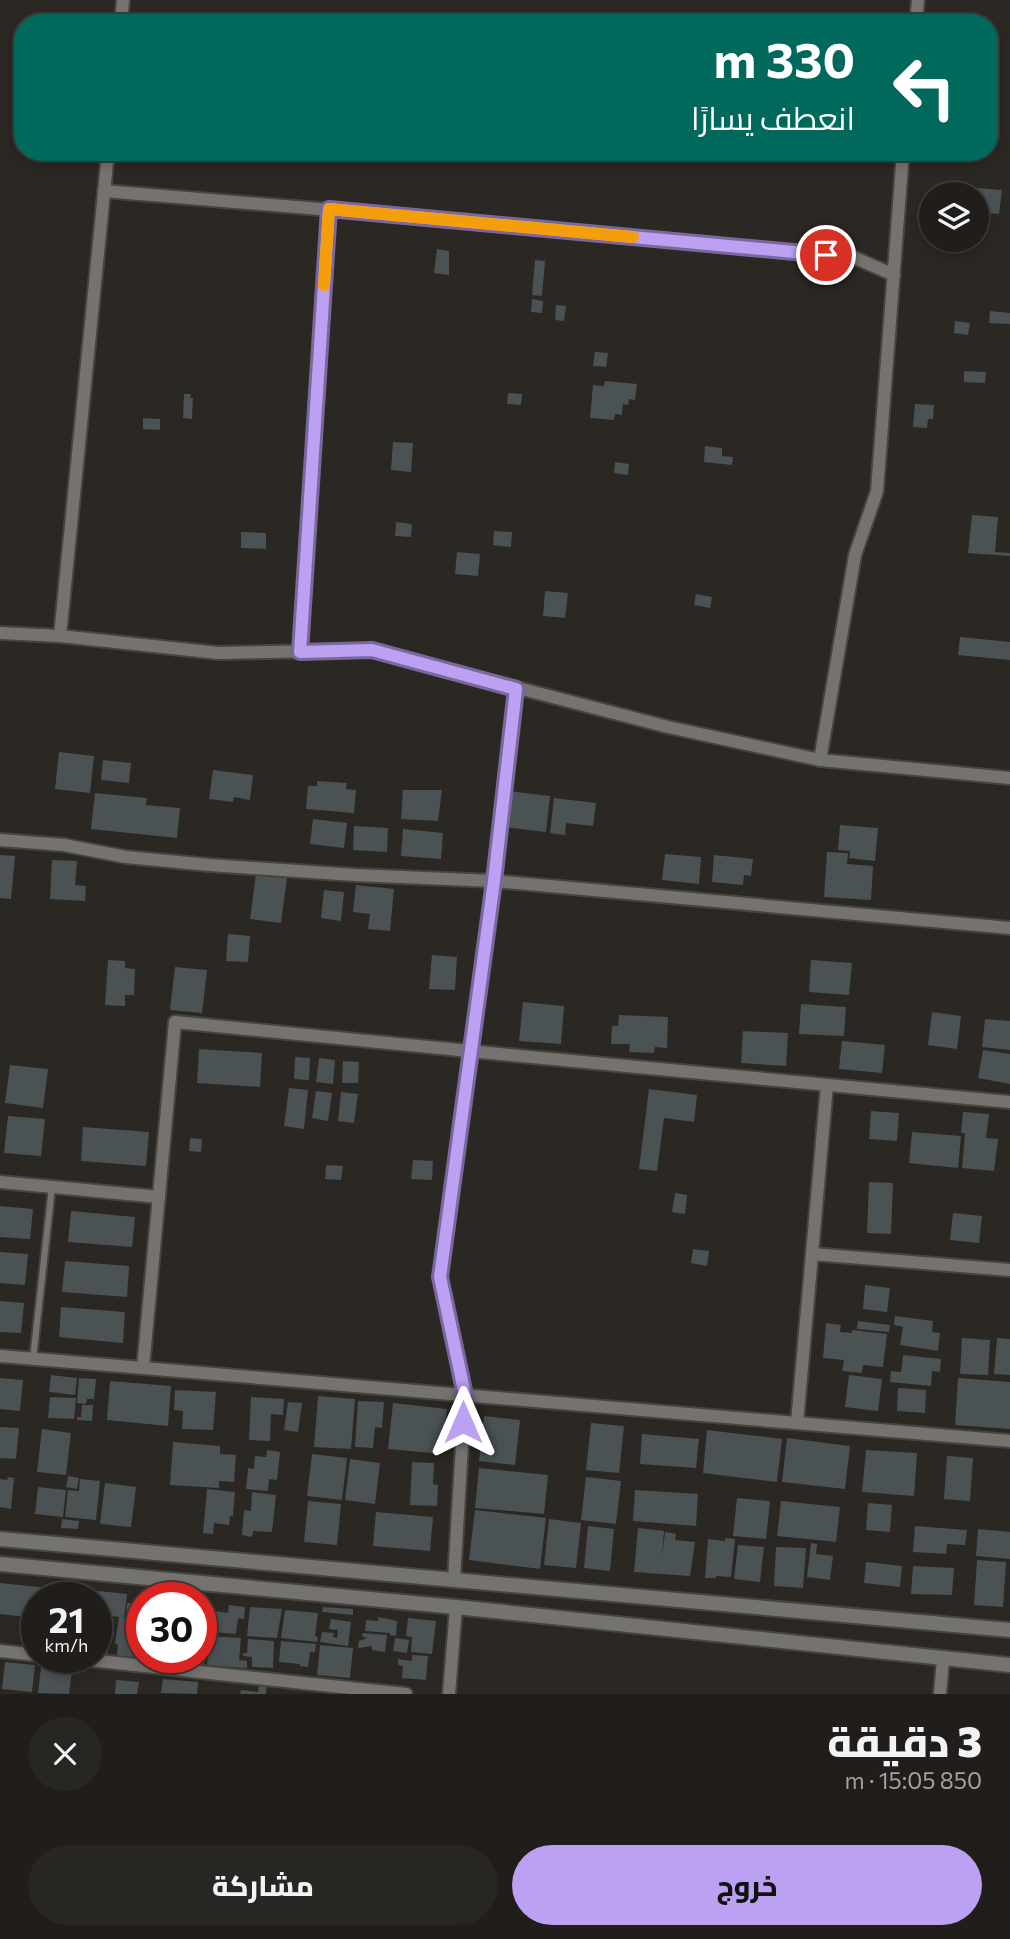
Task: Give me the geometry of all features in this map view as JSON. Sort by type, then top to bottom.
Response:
[{"type":"street","points":[[60,636],[107,161]]},
{"type":"street","points":[[820,760],[855,555],[877,491],[902,161]]},
{"type":"street","points":[[104,191],[853,257],[894,275]]},
{"type":"street","points":[[300,652],[329,209]]},
{"type":"street","points":[[0,633],[60,636],[218,653],[372,650],[668,727],[820,760],[1010,778]]},
{"type":"street","points":[[454,1579],[465,1395],[440,1277],[494,881],[516,689]]},
{"type":"street","points":[[0,840],[64,845],[126,857],[209,865],[355,876],[494,881],[1010,928]]},
{"type":"street","points":[[143,1368],[175,1022],[471,1053],[1010,1102]]},
{"type":"street","points":[[797,1423],[827,1084]]},
{"type":"street","points":[[0,1182],[159,1197]]},
{"type":"street","points":[[812,1254],[1010,1270]]},
{"type":"street","points":[[0,1356],[1010,1441]]},
{"type":"street","points":[[0,1539],[1010,1630]]},
{"type":"street","points":[[0,1564],[456,1606],[1010,1665]]},
{"type":"street","points":[[449,1694],[456,1606]]},
{"type":"street","points":[[0,1651],[21,1653]]},
{"type":"street","points":[[940,1694],[943,1659]]},
{"type":"street","points":[[112,1662],[406,1694]]},
{"type":"lane","points":[[33,1359],[52,1187]]},
{"type":"building","points":[[989,189],[1002,190],[999,214],[989,213]]},
{"type":"building","points":[[437,249],[449,251],[449,275],[434,273]]},
{"type":"building","points":[[535,260],[545,261],[542,296],[532,295]]},
{"type":"building","points":[[532,299],[543,301],[542,313],[531,312]]},
{"type":"building","points":[[556,305],[566,306],[564,321],[555,320]]},
{"type":"building","points":[[990,311],[1010,313],[1010,324],[989,323]]},
{"type":"building","points":[[955,321],[970,323],[968,335],[954,333]]},
{"type":"building","points":[[595,352],[608,353],[606,367],[593,366]]},
{"type":"building","points":[[964,371],[986,372],[985,383],[964,382]]},
{"type":"building","points":[[605,381],[637,384],[635,400],[629,399],[628,405],[623,404],[622,415],[615,414],[614,420],[590,418],[593,385],[604,386]]},
{"type":"building","points":[[508,393],[522,394],[521,405],[507,404]]},
{"type":"building","points":[[184,394],[191,394],[190,398],[193,398],[192,419],[183,418]]},
{"type":"building","points":[[915,404],[934,405],[933,419],[928,419],[927,428],[913,427]]},
{"type":"building","points":[[143,418],[160,419],[160,430],[143,429]]},
{"type":"building","points":[[393,442],[413,443],[411,472],[391,470]]},
{"type":"building","points":[[705,446],[722,448],[722,456],[733,457],[732,465],[704,462]]},
{"type":"building","points":[[615,462],[629,464],[628,475],[614,473]]},
{"type":"building","points":[[972,515],[998,517],[995,552],[1010,553],[1010,556],[968,553]]},
{"type":"building","points":[[396,522],[412,524],[411,537],[395,536]]},
{"type":"building","points":[[494,531],[512,532],[511,547],[493,545]]},
{"type":"building","points":[[241,532],[266,533],[266,549],[241,548]]},
{"type":"building","points":[[457,552],[480,554],[478,576],[455,574]]},
{"type":"building","points":[[545,591],[568,593],[565,618],[543,616]]},
{"type":"building","points":[[696,594],[712,597],[710,608],[694,605]]},
{"type":"building","points":[[960,637],[1010,642],[1010,660],[958,655]]},
{"type":"building","points":[[59,752],[94,756],[90,793],[55,789]]},
{"type":"building","points":[[103,760],[131,763],[129,783],[101,780]]},
{"type":"building","points":[[213,770],[253,775],[250,800],[234,797],[233,802],[209,799]]},
{"type":"building","points":[[317,781],[347,783],[346,789],[356,790],[354,813],[306,809],[308,786],[317,786]]},
{"type":"building","points":[[403,790],[442,790],[438,821],[401,819]]},
{"type":"building","points":[[508,791],[550,796],[546,832],[504,827]]},
{"type":"building","points":[[95,793],[147,798],[146,805],[180,808],[177,838],[91,829]]},
{"type":"building","points":[[554,798],[596,803],[593,826],[566,823],[565,835],[550,833]]},
{"type":"building","points":[[313,819],[347,823],[344,848],[310,844]]},
{"type":"building","points":[[840,825],[878,828],[875,861],[849,858],[850,851],[838,850]]},
{"type":"building","points":[[354,826],[388,828],[387,852],[353,850]]},
{"type":"building","points":[[403,829],[443,833],[441,859],[401,856]]},
{"type":"building","points":[[827,852],[848,853],[847,864],[873,866],[871,900],[824,897]]},
{"type":"building","points":[[665,854],[701,857],[699,884],[662,880]]},
{"type":"building","points":[[0,855],[15,856],[11,899],[0,898]]},
{"type":"building","points":[[714,855],[753,859],[751,876],[744,875],[743,885],[712,882]]},
{"type":"building","points":[[52,860],[77,861],[75,885],[86,886],[85,901],[50,899]]},
{"type":"building","points":[[256,874],[287,878],[281,923],[250,919]]},
{"type":"building","points":[[356,885],[394,889],[390,931],[368,929],[370,914],[353,912]]},
{"type":"building","points":[[324,890],[344,892],[341,921],[321,918]]},
{"type":"building","points":[[228,934],[250,936],[248,962],[226,961]]},
{"type":"building","points":[[432,955],[457,957],[455,990],[429,989]]},
{"type":"building","points":[[108,960],[125,961],[125,968],[135,969],[134,995],[125,995],[125,1006],[105,1005]]},
{"type":"building","points":[[811,960],[852,963],[849,995],[809,992]]},
{"type":"building","points":[[175,967],[207,970],[202,1013],[170,1010]]},
{"type":"building","points":[[523,1002],[564,1006],[561,1044],[519,1041]]},
{"type":"building","points":[[801,1004],[846,1007],[844,1036],[799,1034]]},
{"type":"building","points":[[932,1012],[961,1016],[957,1049],[928,1045]]},
{"type":"building","points":[[619,1015],[668,1017],[667,1048],[655,1047],[654,1053],[629,1052],[630,1044],[611,1044],[612,1026],[618,1026]]},
{"type":"building","points":[[985,1019],[1010,1021],[1010,1050],[982,1047]]},
{"type":"building","points":[[743,1031],[788,1033],[786,1066],[741,1063]]},
{"type":"building","points":[[842,1041],[885,1045],[882,1073],[839,1069]]},
{"type":"building","points":[[199,1049],[262,1053],[260,1087],[197,1083]]},
{"type":"building","points":[[983,1050],[1010,1054],[1010,1084],[978,1078]]},
{"type":"building","points":[[295,1057],[310,1058],[309,1080],[294,1079]]},
{"type":"building","points":[[319,1058],[335,1060],[333,1084],[316,1082]]},
{"type":"building","points":[[343,1061],[359,1062],[358,1083],[342,1083]]},
{"type":"building","points":[[10,1065],[48,1069],[43,1108],[5,1103]]},
{"type":"building","points":[[289,1088],[308,1090],[304,1129],[284,1126]]},
{"type":"building","points":[[649,1089],[697,1095],[694,1122],[664,1118],[657,1171],[639,1169]]},
{"type":"building","points":[[316,1091],[332,1093],[328,1121],[312,1118]]},
{"type":"building","points":[[341,1092],[358,1094],[354,1123],[338,1121]]},
{"type":"building","points":[[871,1111],[899,1113],[897,1141],[869,1139]]},
{"type":"building","points":[[963,1112],[989,1114],[986,1138],[998,1139],[994,1171],[962,1168],[965,1133],[961,1133]]},
{"type":"building","points":[[8,1116],[45,1119],[41,1156],[4,1153]]},
{"type":"building","points":[[83,1127],[149,1132],[146,1166],[81,1161]]},
{"type":"building","points":[[912,1132],[961,1136],[958,1168],[909,1163]]},
{"type":"building","points":[[190,1138],[202,1139],[201,1152],[189,1151]]},
{"type":"building","points":[[413,1160],[433,1161],[432,1180],[411,1179]]},
{"type":"building","points":[[326,1165],[343,1166],[341,1180],[325,1179]]},
{"type":"building","points":[[869,1182],[893,1183],[891,1234],[867,1233]]},
{"type":"building","points":[[675,1193],[687,1195],[685,1214],[672,1212]]},
{"type":"building","points":[[0,1206],[33,1209],[30,1239],[0,1237]]},
{"type":"building","points":[[71,1211],[135,1217],[132,1247],[68,1242]]},
{"type":"building","points":[[953,1213],[982,1216],[979,1243],[950,1240]]},
{"type":"building","points":[[693,1249],[709,1251],[707,1266],[691,1263]]},
{"type":"building","points":[[0,1252],[28,1254],[25,1285],[0,1283]]},
{"type":"building","points":[[65,1261],[129,1266],[127,1297],[62,1292]]},
{"type":"building","points":[[865,1285],[890,1288],[887,1312],[863,1309]]},
{"type":"building","points":[[0,1301],[24,1303],[21,1333],[0,1332]]},
{"type":"building","points":[[61,1307],[125,1312],[123,1343],[59,1337]]},
{"type":"building","points":[[895,1316],[933,1321],[932,1332],[940,1333],[938,1351],[900,1345],[903,1327],[894,1325]]},
{"type":"building","points":[[858,1321],[890,1325],[889,1332],[857,1329]]},
{"type":"building","points":[[826,1323],[841,1325],[840,1332],[852,1333],[852,1330],[887,1334],[883,1367],[863,1365],[862,1373],[842,1371],[844,1360],[823,1358]]},
{"type":"building","points":[[962,1338],[990,1340],[988,1375],[960,1374]]},
{"type":"building","points":[[997,1338],[1010,1339],[1010,1375],[994,1374]]},
{"type":"building","points":[[903,1355],[941,1359],[940,1372],[932,1371],[931,1386],[890,1382],[891,1371],[901,1372]]},
{"type":"building","points":[[51,1375],[77,1378],[75,1395],[49,1392]]},
{"type":"building","points":[[849,1375],[882,1379],[878,1411],[845,1407]]},
{"type":"building","points":[[0,1378],[23,1380],[20,1411],[0,1409]]},
{"type":"building","points":[[79,1378],[96,1379],[94,1399],[87,1399],[86,1404],[77,1403]]},
{"type":"building","points":[[958,1378],[1010,1382],[1010,1429],[955,1425]]},
{"type":"building","points":[[110,1381],[171,1386],[168,1426],[107,1420]]},
{"type":"building","points":[[898,1388],[926,1390],[925,1413],[897,1411]]},
{"type":"building","points":[[175,1390],[216,1392],[213,1430],[182,1429],[183,1411],[174,1410]]},
{"type":"building","points":[[318,1396],[355,1399],[351,1449],[314,1447]]},
{"type":"building","points":[[50,1397],[76,1398],[74,1419],[48,1418]]},
{"type":"building","points":[[251,1397],[284,1399],[283,1415],[271,1414],[270,1441],[249,1440]]},
{"type":"building","points":[[358,1401],[384,1402],[382,1428],[375,1427],[373,1448],[355,1447]]},
{"type":"building","points":[[288,1402],[302,1403],[298,1432],[284,1430]]},
{"type":"building","points":[[393,1403],[447,1409],[442,1454],[388,1449]]},
{"type":"building","points":[[82,1405],[93,1405],[92,1421],[77,1420],[77,1417],[81,1417]]},
{"type":"building","points":[[484,1416],[520,1420],[515,1465],[479,1461]]},
{"type":"building","points":[[591,1423],[624,1426],[619,1473],[586,1470]]},
{"type":"building","points":[[0,1427],[19,1428],[16,1459],[0,1458]]},
{"type":"building","points":[[42,1429],[71,1433],[66,1475],[37,1472]]},
{"type":"building","points":[[707,1430],[782,1439],[777,1482],[703,1473]]},
{"type":"building","points":[[642,1434],[699,1439],[696,1468],[640,1464]]},
{"type":"building","points":[[787,1438],[850,1446],[845,1489],[782,1482]]},
{"type":"building","points":[[173,1442],[220,1446],[220,1454],[236,1455],[234,1482],[219,1481],[219,1488],[170,1485]]},
{"type":"building","points":[[267,1450],[280,1452],[277,1480],[269,1479],[268,1491],[246,1489],[248,1468],[254,1469],[255,1456],[266,1457]]},
{"type":"building","points":[[866,1450],[917,1453],[914,1496],[862,1492]]},
{"type":"building","points":[[312,1454],[347,1458],[342,1500],[307,1496]]},
{"type":"building","points":[[947,1456],[973,1458],[970,1501],[944,1499]]},
{"type":"building","points":[[350,1459],[380,1463],[375,1504],[345,1500]]},
{"type":"building","points":[[412,1462],[434,1463],[433,1484],[438,1485],[437,1506],[410,1505]]},
{"type":"building","points":[[479,1468],[548,1475],[544,1514],[475,1508]]},
{"type":"building","points":[[68,1476],[79,1478],[77,1489],[66,1487]]},
{"type":"building","points":[[8,1477],[14,1478],[11,1509],[0,1507],[0,1479],[7,1480]]},
{"type":"building","points":[[586,1477],[621,1481],[616,1524],[581,1520]]},
{"type":"building","points":[[80,1479],[100,1481],[96,1520],[65,1517],[68,1490],[79,1491]]},
{"type":"building","points":[[105,1483],[136,1487],[131,1527],[100,1524]]},
{"type":"building","points":[[38,1487],[66,1490],[63,1517],[35,1514]]},
{"type":"building","points":[[207,1489],[235,1492],[233,1516],[230,1516],[229,1525],[214,1523],[213,1534],[203,1533]]},
{"type":"building","points":[[635,1490],[698,1494],[696,1526],[633,1521]]},
{"type":"building","points":[[252,1492],[276,1495],[272,1532],[253,1531],[252,1537],[242,1535],[244,1510],[251,1511]]},
{"type":"building","points":[[737,1498],[770,1501],[766,1539],[733,1536]]},
{"type":"building","points":[[308,1501],[341,1504],[337,1545],[304,1542]]},
{"type":"building","points":[[781,1501],[840,1507],[836,1542],[777,1536]]},
{"type":"building","points":[[868,1503],[892,1505],[890,1532],[866,1530]]},
{"type":"building","points":[[475,1510],[546,1518],[540,1569],[469,1560]]},
{"type":"building","points":[[376,1512],[433,1517],[430,1551],[373,1546]]},
{"type":"building","points":[[62,1519],[79,1521],[78,1529],[61,1528]]},
{"type":"building","points":[[549,1519],[581,1523],[576,1568],[544,1565]]},
{"type":"building","points":[[588,1526],[614,1529],[610,1571],[584,1568]]},
{"type":"building","points":[[915,1526],[967,1530],[965,1545],[947,1544],[946,1554],[913,1552]]},
{"type":"building","points":[[638,1528],[664,1531],[662,1558],[665,1532],[676,1534],[675,1540],[695,1542],[690,1576],[634,1572]]},
{"type":"building","points":[[978,1529],[1010,1532],[1010,1559],[976,1556]]},
{"type":"building","points":[[725,1538],[735,1539],[731,1577],[705,1578],[708,1539],[725,1541]]},
{"type":"building","points":[[811,1543],[817,1544],[816,1554],[833,1556],[830,1580],[807,1577]]},
{"type":"building","points":[[738,1545],[764,1547],[760,1582],[734,1579]]},
{"type":"building","points":[[776,1547],[806,1548],[803,1588],[774,1586]]},
{"type":"building","points":[[977,1560],[1006,1562],[1003,1607],[974,1605]]},
{"type":"building","points":[[866,1562],[902,1566],[900,1587],[864,1583]]},
{"type":"building","points":[[913,1566],[954,1568],[952,1595],[911,1594]]},
{"type":"building","points":[[0,1583],[21,1585],[21,1616],[0,1614]]},
{"type":"building","points":[[112,1592],[126,1594],[126,1657],[117,1656],[118,1644],[115,1644],[119,1617],[112,1616]]},
{"type":"building","points":[[229,1605],[245,1607],[244,1619],[238,1618],[236,1634],[217,1632],[217,1611],[228,1613]]},
{"type":"building","points":[[250,1607],[282,1609],[277,1638],[247,1636]]},
{"type":"building","points":[[323,1607],[353,1609],[353,1615],[322,1612]]},
{"type":"building","points":[[285,1610],[318,1613],[315,1636],[318,1637],[317,1642],[281,1638]]},
{"type":"building","points":[[378,1617],[397,1621],[396,1636],[365,1631],[366,1620],[378,1621]]},
{"type":"building","points":[[408,1618],[436,1621],[432,1654],[411,1652],[412,1637],[406,1636]]},
{"type":"building","points":[[331,1619],[351,1622],[348,1646],[320,1642],[322,1632],[334,1633],[333,1637],[337,1638],[338,1630],[329,1629]]},
{"type":"building","points":[[363,1633],[387,1635],[385,1652],[372,1650],[372,1646],[358,1648],[359,1641],[367,1638],[362,1636]]},
{"type":"building","points":[[217,1636],[241,1638],[239,1660],[247,1661],[247,1668],[217,1666]]},
{"type":"building","points":[[395,1638],[409,1640],[407,1653],[393,1651]]},
{"type":"building","points":[[248,1639],[274,1641],[273,1668],[252,1667],[252,1657],[243,1656],[243,1653],[247,1653]]},
{"type":"building","points":[[281,1641],[316,1644],[315,1652],[310,1652],[308,1667],[279,1662]]},
{"type":"building","points":[[320,1645],[353,1648],[350,1678],[317,1675]]},
{"type":"building","points":[[412,1655],[428,1656],[426,1680],[402,1678],[403,1666],[398,1665],[398,1659],[412,1661]]},
{"type":"building","points":[[5,1662],[21,1664],[21,1673],[34,1673],[32,1692],[2,1689]]},
{"type":"building","points":[[40,1673],[72,1673],[69,1694],[38,1693]]},
{"type":"building","points":[[163,1679],[198,1682],[197,1694],[161,1693]]},
{"type":"building","points":[[116,1680],[139,1682],[137,1694],[115,1694]]},
{"type":"building","points":[[259,1684],[267,1684],[266,1694],[240,1694],[241,1690],[258,1692]]},
{"type":"slow traffic","points":[[324,285],[329,209],[633,237]]},
{"type":"route","points":[[463,1422],[465,1395],[440,1277],[494,881],[516,689],[372,650],[300,652],[329,209],[826,255]]}]
